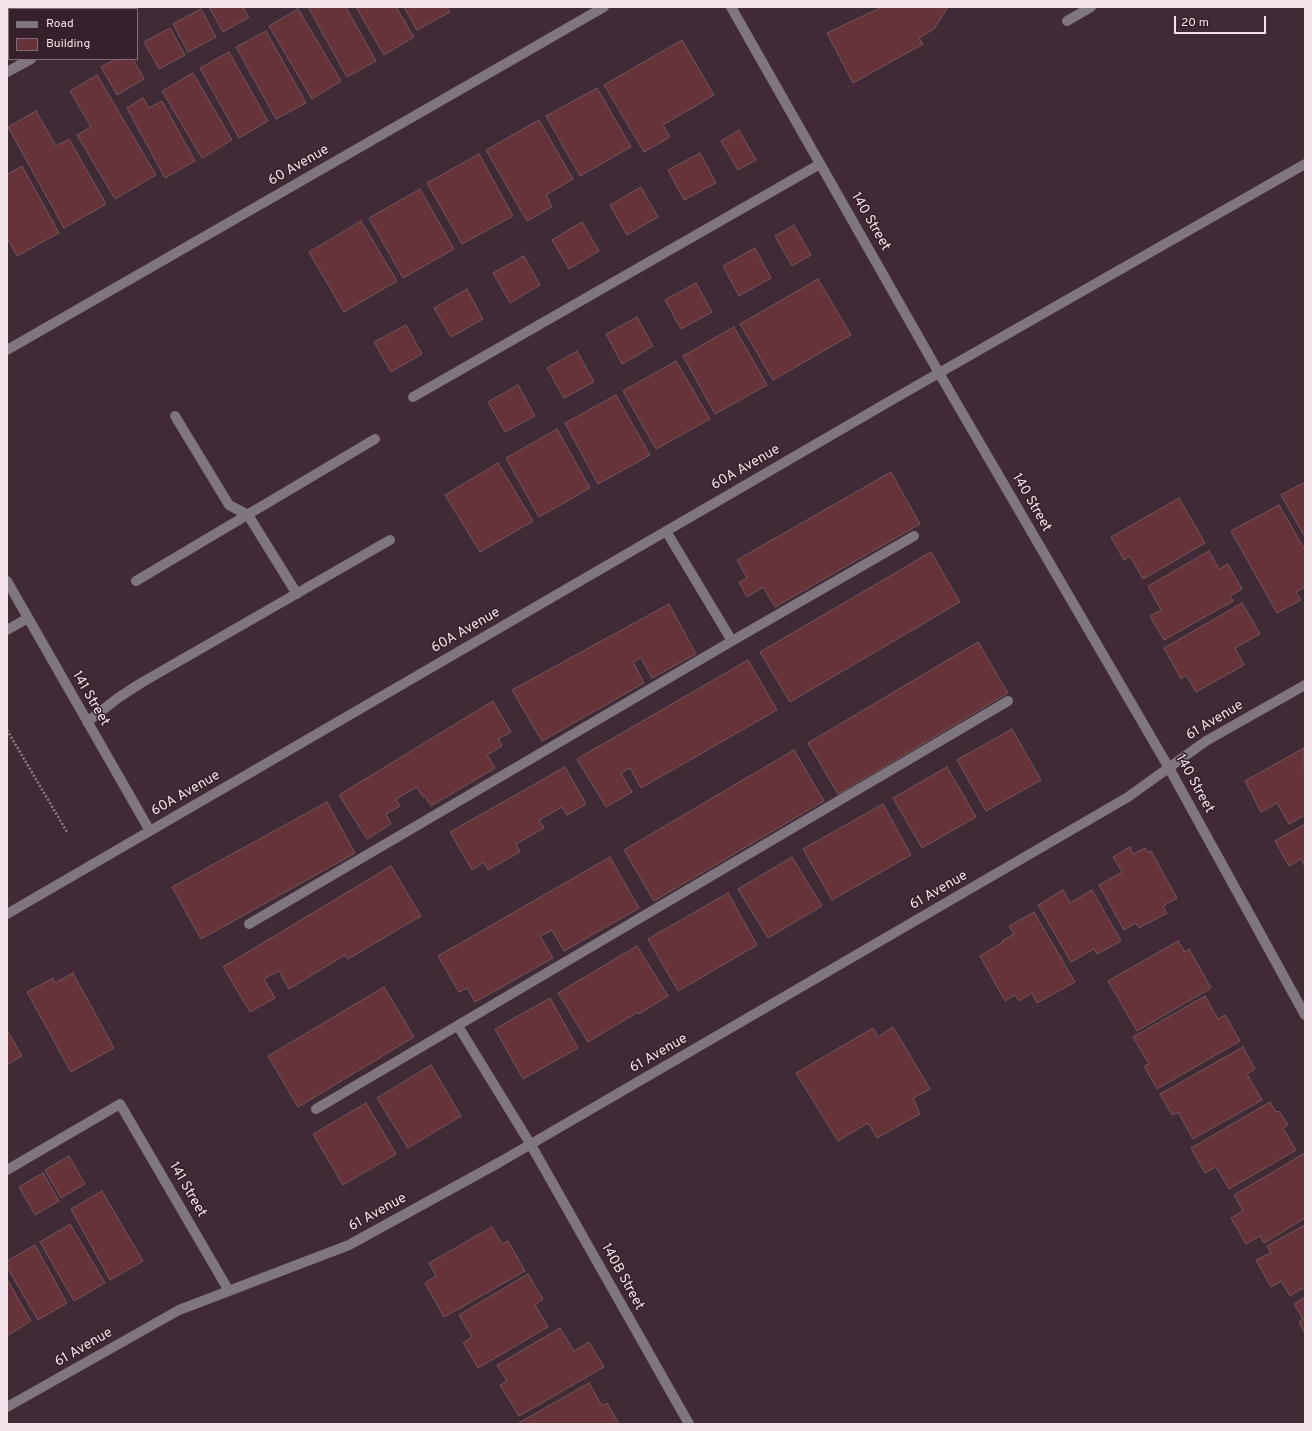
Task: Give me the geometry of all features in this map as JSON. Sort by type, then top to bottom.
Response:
[{"type":"street","name":"60 Avenue","points":[[7,350],[604,7]]},
{"type":"street","name":"140 Street","points":[[731,7],[939,373],[1169,768],[1305,1015]]},
{"type":"street","points":[[1066,21],[1091,7]]},
{"type":"street","points":[[7,72],[29,60]]},
{"type":"street","points":[[412,397],[820,164]]},
{"type":"street","name":"60A Avenue","points":[[7,914],[939,373],[1305,164]]},
{"type":"street","points":[[175,416],[229,505],[248,514],[297,594]]},
{"type":"street","points":[[136,581],[375,439]]},
{"type":"street","points":[[666,531],[732,641]]},
{"type":"street","points":[[249,924],[914,536]]},
{"type":"street","points":[[87,722],[118,698],[142,683],[390,540]]},
{"type":"street","name":"141 Street","points":[[7,581],[150,831]]},
{"type":"street","points":[[7,630],[28,618]]},
{"type":"street","name":"61 Avenue","points":[[7,1407],[179,1310],[349,1244],[531,1145],[1115,805],[1206,741],[1305,685]]},
{"type":"street","points":[[316,1109],[1008,700]]},
{"type":"street","name":"140B Street","points":[[458,1026],[531,1145],[689,1424]]},
{"type":"street","name":"141 Street","points":[[7,1170],[120,1104],[229,1291]]},
{"type":"path","points":[[7,730],[67,832]]},
{"type":"building","points":[[209,7],[243,7],[249,17],[223,32]]},
{"type":"building","points":[[308,7],[346,7],[376,61],[347,77]]},
{"type":"building","points":[[356,7],[396,7],[414,37],[384,55]]},
{"type":"building","points":[[404,7],[447,7],[450,12],[417,30]]},
{"type":"building","points":[[882,7],[948,7],[934,29],[919,38],[923,44],[853,83],[827,33]]},
{"type":"building","points":[[201,9],[216,37],[188,52],[173,24]]},
{"type":"building","points":[[298,9],[341,81],[312,99],[269,26]]},
{"type":"building","points":[[170,28],[185,55],[159,69],[144,42]]},
{"type":"building","points":[[266,31],[306,103],[276,119],[236,47]]},
{"type":"building","points":[[682,40],[714,95],[663,125],[670,137],[644,152],[604,85]]},
{"type":"building","points":[[229,52],[268,121],[239,138],[200,68]]},
{"type":"building","points":[[114,60],[134,60],[144,79],[117,95],[101,67]]},
{"type":"building","points":[[193,73],[232,140],[202,158],[162,91]]},
{"type":"building","points":[[97,75],[156,175],[115,199],[77,135],[91,127],[70,91]]},
{"type":"building","points":[[597,88],[631,147],[580,176],[546,116]]},
{"type":"building","points":[[143,98],[149,108],[162,101],[195,161],[165,178],[127,108]]},
{"type":"building","points":[[36,111],[56,146],[69,139],[106,204],[64,228],[8,127]]},
{"type":"building","points":[[539,120],[573,179],[546,195],[552,207],[527,221],[486,150]]},
{"type":"building","points":[[739,130],[756,160],[738,170],[721,141]]},
{"type":"building","points":[[700,153],[716,183],[684,200],[668,170]]},
{"type":"building","points":[[479,154],[513,216],[462,244],[427,183]]},
{"type":"building","points":[[22,166],[59,233],[17,256],[7,238],[7,171],[8,174]]},
{"type":"building","points":[[641,187],[658,217],[627,235],[610,205]]},
{"type":"building","points":[[420,189],[454,249],[403,278],[369,218]]},
{"type":"building","points":[[361,221],[397,281],[344,312],[309,252]]},
{"type":"building","points":[[582,222],[599,251],[569,269],[552,240]]},
{"type":"building","points":[[794,225],[811,255],[792,266],[775,236]]},
{"type":"building","points":[[755,248],[771,278],[739,296],[723,266]]},
{"type":"building","points":[[524,256],[540,285],[510,303],[493,273]]},
{"type":"building","points":[[818,279],[851,335],[773,380],[740,324]]},
{"type":"building","points":[[696,283],[712,312],[681,329],[665,300]]},
{"type":"building","points":[[467,289],[483,319],[451,337],[434,308]]},
{"type":"building","points":[[637,317],[653,346],[622,364],[606,334]]},
{"type":"building","points":[[406,325],[422,354],[391,372],[374,342]]},
{"type":"building","points":[[734,327],[767,385],[715,414],[683,356]]},
{"type":"building","points":[[577,351],[594,382],[564,398],[547,368]]},
{"type":"building","points":[[676,361],[710,419],[656,449],[623,391]]},
{"type":"building","points":[[518,385],[535,416],[505,432],[488,402]]},
{"type":"building","points":[[616,395],[650,455],[598,484],[565,423]]},
{"type":"building","points":[[557,429],[590,488],[539,517],[506,458]]},
{"type":"building","points":[[498,463],[533,521],[480,552],[445,495]]},
{"type":"building","points":[[891,472],[920,524],[775,607],[763,587],[747,597],[739,582],[747,578],[737,560]]},
{"type":"building","points":[[1305,482],[1305,537],[1281,495]]},
{"type":"building","points":[[1179,498],[1205,543],[1143,579],[1130,556],[1124,560],[1111,537]]},
{"type":"building","points":[[1279,505],[1305,550],[1305,587],[1296,592],[1301,600],[1277,613],[1231,531]]},
{"type":"building","points":[[1209,551],[1219,569],[1228,564],[1242,589],[1230,596],[1233,601],[1164,640],[1150,616],[1161,610],[1148,586]]},
{"type":"building","points":[[931,552],[960,602],[790,702],[760,652]]},
{"type":"building","points":[[1242,603],[1260,634],[1235,648],[1244,665],[1196,692],[1186,675],[1181,679],[1164,648]]},
{"type":"building","points":[[669,604],[696,654],[652,678],[641,658],[633,662],[644,683],[542,741],[512,690]]},
{"type":"building","points":[[978,642],[1008,693],[838,794],[808,743]]},
{"type":"building","points":[[748,660],[777,710],[641,788],[630,768],[621,773],[632,792],[606,807],[577,759]]},
{"type":"building","points":[[493,701],[511,732],[498,739],[502,746],[487,755],[495,768],[431,806],[417,787],[396,799],[400,806],[386,814],[391,824],[367,839],[339,795]]},
{"type":"building","points":[[1012,729],[1041,780],[986,811],[957,760]]},
{"type":"building","points":[[1304,748],[1305,815],[1289,824],[1277,803],[1261,812],[1245,781]]},
{"type":"building","points":[[794,750],[824,801],[654,901],[624,850]]},
{"type":"building","points":[[565,767],[586,804],[567,815],[562,807],[539,820],[544,828],[516,844],[520,852],[488,870],[484,862],[472,870],[450,832]]},
{"type":"building","points":[[947,767],[976,817],[922,848],[893,798]]},
{"type":"building","points":[[327,802],[355,853],[201,939],[172,887]]},
{"type":"building","points":[[883,804],[911,855],[832,900],[803,849]]},
{"type":"building","points":[[1305,824],[1305,867],[1301,859],[1289,866],[1275,841]]},
{"type":"building","points":[[1130,847],[1133,854],[1145,848],[1148,852],[1151,851],[1177,898],[1163,906],[1167,913],[1139,928],[1136,923],[1124,930],[1099,885],[1122,872],[1113,857]]},
{"type":"building","points":[[610,857],[639,908],[564,951],[552,930],[540,936],[553,958],[475,1002],[467,988],[459,992],[438,956]]},
{"type":"building","points":[[792,857],[822,906],[768,938],[738,889]]},
{"type":"building","points":[[391,866],[421,916],[348,959],[345,955],[289,989],[279,971],[264,979],[275,998],[250,1012],[223,967]]},
{"type":"building","points":[[1063,890],[1070,903],[1092,890],[1121,941],[1097,954],[1094,949],[1071,962],[1038,905]]},
{"type":"building","points":[[728,893],[757,945],[678,991],[648,939]]},
{"type":"building","points":[[1034,912],[1075,982],[1037,1003],[1032,993],[1019,1001],[1015,995],[1005,1001],[980,956],[1014,934],[1009,926]]},
{"type":"building","points":[[1178,941],[1185,952],[1189,949],[1211,988],[1137,1031],[1108,981]]},
{"type":"building","points":[[637,946],[668,996],[588,1042],[558,993]]},
{"type":"building","points":[[73,973],[114,1048],[71,1072],[27,992],[53,978],[55,983]]},
{"type":"building","points":[[384,987],[414,1037],[298,1107],[268,1056]]},
{"type":"building","points":[[1205,996],[1218,1019],[1225,1015],[1240,1041],[1157,1089],[1144,1066],[1149,1064],[1133,1037]]},
{"type":"building","points":[[550,998],[578,1048],[523,1079],[495,1029]]},
{"type":"building","points":[[893,1027],[930,1089],[913,1098],[920,1114],[877,1138],[868,1123],[838,1141],[796,1073],[873,1028],[878,1037]]},
{"type":"building","points":[[7,1030],[22,1056],[7,1065]]},
{"type":"building","points":[[1243,1047],[1255,1069],[1247,1074],[1262,1100],[1193,1139],[1178,1112],[1172,1115],[1160,1094]]},
{"type":"building","points":[[431,1065],[461,1116],[408,1148],[377,1098]]},
{"type":"building","points":[[1270,1102],[1276,1112],[1279,1111],[1288,1125],[1283,1128],[1296,1150],[1229,1189],[1216,1167],[1205,1173],[1191,1148]]},
{"type":"building","points":[[366,1103],[396,1154],[343,1185],[313,1134]]},
{"type":"building","points":[[1305,1153],[1305,1218],[1264,1243],[1260,1236],[1246,1244],[1231,1218],[1243,1211],[1234,1195]]},
{"type":"building","points":[[69,1156],[85,1184],[61,1198],[45,1170]]},
{"type":"building","points":[[43,1173],[59,1201],[35,1215],[19,1187]]},
{"type":"building","points":[[102,1191],[143,1261],[110,1280],[71,1209]]},
{"type":"building","points":[[70,1224],[105,1283],[74,1301],[40,1242]]},
{"type":"building","points":[[1305,1225],[1305,1287],[1290,1296],[1281,1281],[1271,1287],[1256,1260],[1271,1253],[1267,1246]]},
{"type":"building","points":[[492,1227],[502,1244],[508,1241],[525,1271],[444,1317],[425,1283],[436,1276],[429,1263]]},
{"type":"building","points":[[35,1245],[67,1303],[38,1320],[7,1267],[7,1261]]},
{"type":"building","points":[[528,1274],[543,1299],[535,1305],[548,1327],[478,1368],[463,1343],[472,1337],[459,1315]]},
{"type":"building","points":[[7,1279],[31,1321],[7,1336]]},
{"type":"building","points":[[1305,1297],[1305,1333],[1299,1322],[1303,1319],[1294,1304]]},
{"type":"building","points":[[560,1328],[574,1351],[589,1342],[604,1367],[519,1416],[500,1385],[507,1381],[497,1365]]},
{"type":"building","points":[[589,1383],[602,1406],[607,1403],[619,1424],[517,1424]]}]
